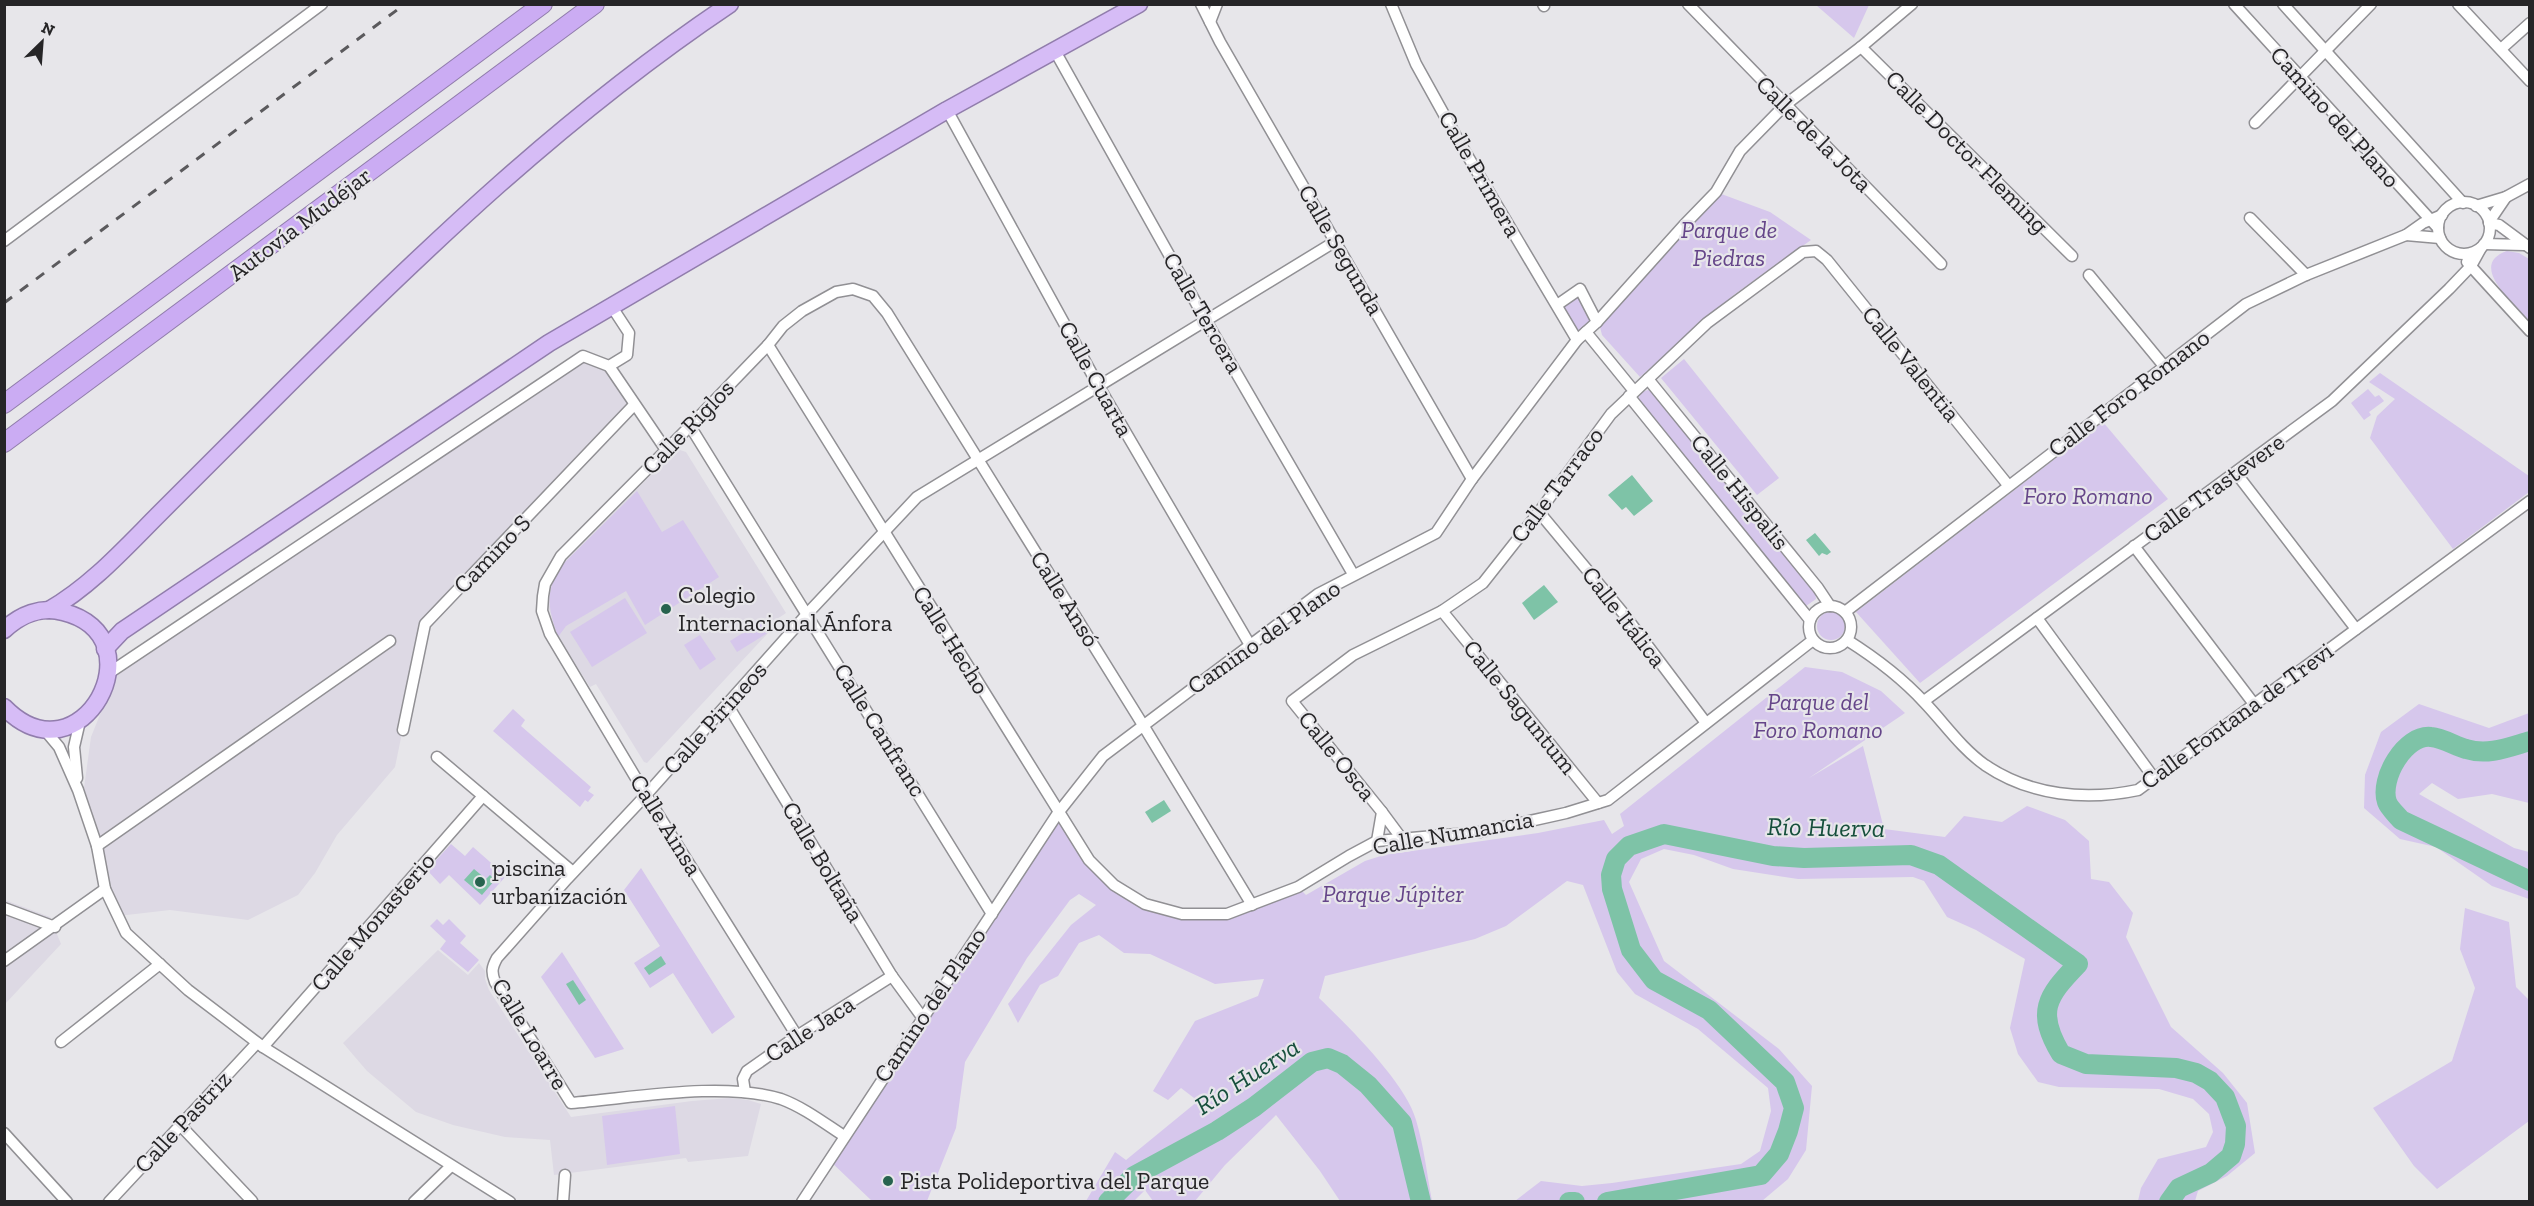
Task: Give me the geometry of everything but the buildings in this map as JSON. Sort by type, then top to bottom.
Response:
[{"type":"highway","name":"Autovía Mudéjar","points":[[4,404],[543,4]]},
{"type":"highway","name":"Autovía Mudéjar","points":[[4,443],[595,4]]},
{"type":"highway","points":[[4,630],[20,618],[49,610],[81,588],[131,542],[402,272],[512,171],[596,101],[730,4]]},
{"type":"highway","points":[[105,649],[117,635],[132,624],[549,343],[947,111],[1139,4]]},
{"type":"highway","points":[[7,713],[27,724],[44,729],[63,728],[80,721],[98,703],[106,686],[109,673],[101,639],[87,623],[69,613],[49,610]]},
{"type":"street","points":[[4,241],[322,4]]},
{"type":"street","name":"Calle Segunda","points":[[1201,4],[1473,479]]},
{"type":"street","points":[[1210,22],[1217,4]]},
{"type":"street","name":"Calle Primera","points":[[1391,4],[1416,64],[1457,138],[1577,340]]},
{"type":"street","name":"Calle de la Jota","points":[[1688,4],[1941,264]]},
{"type":"street","name":"Camino del Plano","points":[[802,1202],[1058,813],[1102,756],[1318,594],[1436,533],[1473,479],[1577,340],[1597,322],[1716,192],[1740,151],[1785,105],[1861,47],[1912,4]]},
{"type":"street","name":"Camino del Plano","points":[[2234,4],[2439,233]]},
{"type":"street","name":"Camino del Plano","points":[[2283,4],[2463,203]]},
{"type":"street","points":[[2254,123],[2300,79],[2371,4]]},
{"type":"street","points":[[2458,4],[2529,81]]},
{"type":"street","points":[[2501,49],[2529,23]]},
{"type":"street","name":"Calle Doctor Fleming","points":[[1861,47],[2072,256]]},
{"type":"street","name":"Calle Tercera","points":[[1055,51],[1205,319],[1353,574]]},
{"type":"street","name":"Calle Cuarta","points":[[947,111],[1098,385],[1250,645]]},
{"type":"street","points":[[2476,206],[2506,197],[2529,184]]},
{"type":"street","points":[[2489,223],[2506,197]]},
{"type":"street","points":[[2459,254],[2470,253],[2482,246],[2489,234],[2489,223],[2484,213],[2476,206],[2463,203],[2449,208],[2442,215],[2439,233],[2447,248],[2459,254],[2471,266],[2529,331]]},
{"type":"street","name":"Calle Foro Romano","points":[[1845,612],[2246,304],[2306,275],[2406,235],[2429,220],[2442,215]]},
{"type":"street","points":[[2250,218],[2306,275]]},
{"type":"street","points":[[2489,223],[2499,225],[2527,247]]},
{"type":"street","name":"Calle Foro Romano","points":[[2406,235],[2439,233]]},
{"type":"street","name":"Calle Pirineos","points":[[493,965],[496,958],[573,872],[646,795],[808,613],[917,496],[1336,241]]},
{"type":"street","points":[[2482,246],[2527,247]]},
{"type":"street","name":"Calle Trastevere","points":[[1924,701],[2332,401],[2418,320],[2471,266],[2482,246]]},
{"type":"street","name":"Calle Tarraco","points":[[1292,701],[1353,655],[1442,610],[1483,583],[1611,414],[1631,393],[1707,323],[1803,252],[1809,250]]},
{"type":"street","name":"Calle Valentia","points":[[1809,250],[1816,251],[1827,260],[2008,485]]},
{"type":"street","points":[[2090,275],[2164,366]]},
{"type":"street","name":"Calle Riglos","points":[[543,611],[545,584],[561,556],[690,426],[789,321],[836,292],[853,289],[873,296]]},
{"type":"street","points":[[1557,305],[1580,289],[1597,322]]},
{"type":"street","name":"Calle Ansó","points":[[873,296],[887,313],[978,459],[1252,905]]},
{"type":"street","points":[[609,366],[627,355],[629,333],[612,307]]},
{"type":"street","name":"Calle Hispalis","points":[[1586,332],[1631,393],[1810,620]]},
{"type":"street","name":"Calle Hecho","points":[[768,345],[1058,813]]},
{"type":"street","points":[[109,673],[583,356],[609,366],[666,450]]},
{"type":"street","name":"Calle Hispalis","points":[[1648,379],[1818,588],[1830,606]]},
{"type":"street","name":"Camino S","points":[[403,730],[424,624],[634,405]]},
{"type":"street","name":"Calle Canfranc","points":[[690,426],[808,613],[992,914]]},
{"type":"street","points":[[2236,473],[2356,630]]},
{"type":"street","name":"Calle Fontana de Trevi","points":[[1847,640],[1865,651],[1924,701],[1958,740],[1986,765],[2026,786],[2069,796],[2108,797],[2138,790],[2529,501]]},
{"type":"street","name":"Calle Itálica","points":[[1539,512],[1623,613],[1706,723]]},
{"type":"street","points":[[2134,546],[2254,704]]},
{"type":"street","points":[[1830,606],[1845,612],[1851,622],[1847,640],[1836,648],[1817,644],[1809,633],[1810,620],[1818,609],[1830,606]]},
{"type":"street","name":"Calle Saguntum","points":[[1442,610],[1598,803]]},
{"type":"street","name":"Calle Ainsa","points":[[543,611],[550,634],[646,795],[796,1036]]},
{"type":"street","points":[[2037,618],[2154,778]]},
{"type":"street","name":"Calle Numancia","points":[[1058,813],[1096,869],[1121,890],[1145,904],[1182,914],[1207,916],[1227,914],[1298,887],[1377,841],[1480,832],[1566,813],[1608,800],[1813,639]]},
{"type":"street","points":[[97,846],[390,641]]},
{"type":"street","name":"Calle Osca","points":[[1292,701],[1402,839]]},
{"type":"street","name":"Calle Boltaña","points":[[727,704],[892,976],[922,1017]]},
{"type":"street","points":[[78,790],[74,747],[80,721]]},
{"type":"street","points":[[44,729],[59,747],[78,790],[97,846],[105,889],[126,933],[188,990],[260,1045],[510,1202]]},
{"type":"street","points":[[437,757],[573,872]]},
{"type":"street","name":"Calle Monasterio","points":[[260,1045],[483,796]]},
{"type":"street","name":"Calle Osca","points":[[1377,841],[1382,812]]},
{"type":"street","points":[[4,961],[105,889]]},
{"type":"street","points":[[4,908],[54,927]]},
{"type":"street","points":[[61,1042],[160,964]]},
{"type":"street","name":"Calle Loarre","points":[[493,965],[491,973],[495,982],[571,1103]]},
{"type":"street","name":"Calle Jaca","points":[[745,1092],[743,1079],[747,1071],[796,1036],[892,976]]},
{"type":"street","name":"Calle Pastriz","points":[[109,1202],[260,1045]]},
{"type":"street","name":"Calle Jaca","points":[[571,1103],[699,1092],[745,1092],[783,1100],[844,1136]]},
{"type":"street","points":[[181,1126],[252,1201]]},
{"type":"street","points":[[4,1133],[67,1202]]},
{"type":"street","points":[[414,1202],[451,1166]]},
{"type":"street","points":[[563,1202],[565,1175]]},
{"type":"shaded area","points":[[581,351],[596,355],[634,414],[526,526],[424,626],[395,767],[337,835],[315,873],[298,895],[248,920],[170,910],[118,916],[84,788],[91,737],[122,660]]},
{"type":"shaded area","name":"Colegio Internacional Ánfora","points":[[680,450],[686,452],[786,613],[771,623],[769,632],[647,763],[644,762],[596,684],[590,687],[558,637],[548,606],[560,567],[674,452]]},
{"type":"shaded area","points":[[1632,475],[1653,501],[1634,516],[1626,507],[1622,510],[1608,495]]},
{"type":"shaded area","points":[[1815,533],[1831,552],[1827,555],[1822,553],[1819,556],[1806,540]]},
{"type":"shaded area","points":[[1544,585],[1558,602],[1534,620],[1522,603]]},
{"type":"shaded area","points":[[1164,800],[1171,811],[1152,823],[1145,812]]},
{"type":"shaded area","name":"piscina urbanización","points":[[474,869],[486,879],[490,875],[495,880],[482,895],[464,880]]},
{"type":"shaded area","points":[[5,900],[50,917],[61,944],[5,1004]]},
{"type":"shaded area","points":[[438,950],[468,975],[479,963],[485,971],[489,990],[571,1117],[692,1101],[730,1098],[748,1100],[761,1104],[748,1156],[688,1162],[686,1158],[554,1175],[550,1140],[505,1137],[453,1125],[416,1112],[367,1071],[343,1043]]},
{"type":"shaded area","points":[[661,956],[666,964],[649,975],[644,968]]},
{"type":"shaded area","points":[[573,980],[586,1000],[579,1005],[566,984]]},
{"type":"green space","points":[[1816,5],[1869,5],[1854,38]]},
{"type":"green space","name":"Parque de Piedras","points":[[1716,192],[1770,212],[1811,240],[1735,294],[1640,377],[1602,335],[1599,323]]},
{"type":"green space","points":[[2507,251],[2519,253],[2529,259],[2529,321],[2506,296],[2493,275],[2491,266],[2496,257]]},
{"type":"green space","points":[[1580,291],[1594,322],[1578,335],[1557,305]]},
{"type":"green space","points":[[1684,359],[1779,478],[1757,495],[1661,378]]},
{"type":"green space","points":[[2380,373],[2529,476],[2529,492],[2453,549],[2370,438],[2377,416],[2395,399],[2369,382]]},
{"type":"green space","points":[[2368,389],[2375,397],[2379,395],[2384,401],[2369,412],[2371,415],[2364,420],[2351,403]]},
{"type":"green space","points":[[1648,390],[1655,392],[1815,592],[1816,599],[1806,606],[1800,603],[1737,521],[1640,403],[1639,397],[1642,392]]},
{"type":"green space","name":"Foro Romano","points":[[2103,422],[2168,499],[1920,683],[1856,612]]},
{"type":"green space","points":[[637,491],[662,532],[683,520],[719,577],[645,625],[626,591],[566,626],[558,637],[550,610],[550,594],[560,567]]},
{"type":"green space","points":[[625,598],[647,633],[592,667],[570,632]]},
{"type":"green space","points":[[1831,612],[1841,616],[1845,626],[1841,636],[1831,640],[1821,636],[1817,626],[1821,616]]},
{"type":"green space","points":[[762,621],[769,632],[737,652],[730,641]]},
{"type":"green space","points":[[700,635],[716,659],[700,670],[684,645]]},
{"type":"green space","points":[[1805,667],[1842,672],[1881,691],[1905,713],[1809,778],[1863,746],[1884,829],[1945,837],[1964,816],[2002,822],[2027,806],[2065,820],[2089,841],[2091,879],[2109,882],[2133,913],[2126,937],[2171,1027],[2223,1073],[2247,1103],[2255,1153],[2227,1176],[2198,1191],[2195,1201],[2138,1201],[2141,1188],[2158,1159],[2206,1147],[2213,1132],[2209,1114],[2193,1099],[2159,1089],[2059,1087],[2038,1082],[2018,1054],[2010,1028],[2025,959],[1976,930],[1947,917],[1924,881],[1913,877],[1798,879],[1733,869],[1694,855],[1664,849],[1641,859],[1629,882],[1664,961],[1779,1049],[1812,1086],[1806,1150],[1788,1179],[1762,1201],[1515,1201],[1541,1181],[1582,1186],[1741,1164],[1760,1151],[1771,1111],[1768,1088],[1698,1029],[1635,994],[1617,972],[1583,885],[1567,881],[1506,926],[1475,939],[1325,976],[1319,998],[1374,1055],[1401,1089],[1410,1105],[1421,1140],[1432,1201],[1340,1201],[1320,1171],[1276,1115],[1225,1165],[1195,1201],[1153,1201],[1145,1190],[1134,1201],[1086,1201],[1115,1152],[1126,1160],[1198,1101],[1181,1088],[1168,1100],[1153,1091],[1195,1021],[1258,996],[1264,979],[1215,984],[1150,954],[1124,953],[1099,935],[1079,943],[1058,976],[1040,985],[1018,1023],[1008,1004],[1071,925],[1096,905],[1079,894],[1070,900],[1027,958],[965,1062],[956,1128],[927,1201],[872,1201],[829,1160],[1058,813],[1069,831],[1129,896],[1207,916],[1298,887],[1306,895],[1365,861],[1384,855],[1538,833],[1604,820],[1612,834],[1624,826],[1620,814]]},
{"type":"green space","points":[[2419,704],[2489,728],[2529,713],[2529,803],[2492,794],[2458,799],[2432,783],[2419,794],[2514,848],[2529,852],[2529,899],[2492,886],[2436,847],[2400,839],[2364,808],[2365,775],[2381,732]]},
{"type":"green space","points":[[513,709],[525,720],[521,726],[591,787],[588,791],[594,795],[588,802],[585,800],[580,807],[493,731]]},
{"type":"green space","points":[[451,844],[465,856],[473,847],[506,876],[480,905],[449,875],[440,884],[427,870]]},
{"type":"green space","points":[[641,868],[735,1017],[712,1034],[673,973],[650,988],[634,963],[660,946],[624,890]]},
{"type":"green space","points":[[2465,908],[2509,922],[2516,987],[2529,1000],[2529,1121],[2437,1189],[2414,1166],[2373,1108],[2452,1061],[2475,988],[2460,949]]},
{"type":"green space","points":[[437,919],[443,925],[449,919],[466,936],[460,943],[479,960],[468,972],[440,949],[446,941],[430,926]]},
{"type":"green space","points":[[562,952],[624,1049],[595,1058],[541,977]]},
{"type":"green space","points":[[675,1106],[680,1154],[607,1165],[602,1116]]},
{"type":"waterway","name":"Río Huerva","points":[[2530,741],[2482,752],[2431,737],[2421,738],[2404,750],[2396,760],[2387,782],[2386,792],[2388,804],[2401,820],[2530,881]]},
{"type":"waterway","name":"Río Huerva","points":[[1607,1202],[1761,1175],[1779,1154],[1794,1108],[1785,1082],[1709,1010],[1654,980],[1631,950],[1612,889],[1611,875],[1616,859],[1629,846],[1664,834],[1773,856],[1804,858],[1911,855],[1939,865],[2078,964],[2058,986],[2048,1006],[2049,1027],[2061,1054],[2086,1064],[2176,1068],[2196,1073],[2210,1081],[2225,1097],[2236,1126],[2235,1144],[2231,1156],[2211,1173],[2179,1188],[2169,1202]]},
{"type":"waterway","name":"Río Huerva","points":[[1108,1202],[1134,1176],[1217,1131],[1254,1107],[1312,1062],[1328,1058],[1342,1064],[1368,1085],[1402,1123],[1421,1202]]},
{"type":"waterway","name":"Río Huerva","points":[[1569,1202],[1575,1202]]},
{"type":"railway","points":[[4,303],[405,4]]},
{"type":"place","name":"Colegio Internacional Ánfora","points":[[666,609]]},
{"type":"place","name":"piscina urbanización","points":[[480,882]]},
{"type":"place","name":"Pista Polideportiva del Parque","points":[[888,1181]]},
{"type":"park label","name":"Parque del Foro Romano","points":[[1818,716]]},
{"type":"park label","name":"Parque Júpiter","points":[[1393,894]]}]
